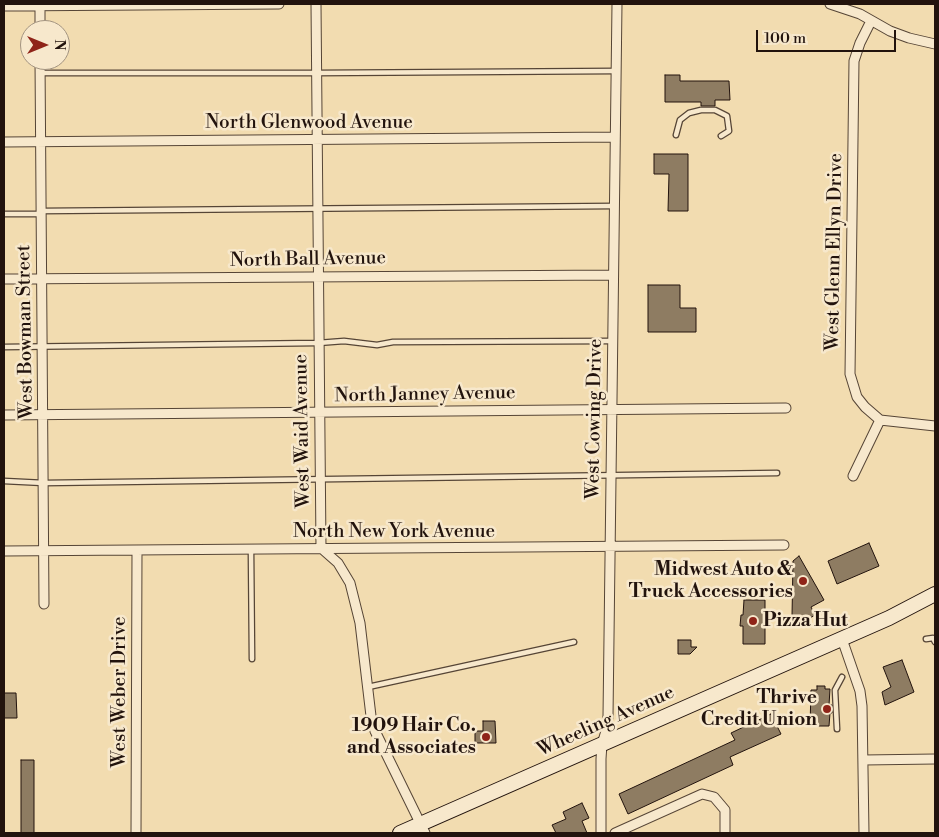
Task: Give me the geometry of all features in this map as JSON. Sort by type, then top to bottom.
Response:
[{"type":"main road","name":"Wheeling Avenue","points":[[400,833],[423,829],[602,744],[889,618],[935,594]]},
{"type":"street","points":[[6,5],[279,4]]},
{"type":"street","name":"West Waid Avenue","points":[[316,4],[321,548]]},
{"type":"street","name":"West Cowing Drive","points":[[601,833],[602,744],[608,716],[617,4]]},
{"type":"street","points":[[830,4],[851,7],[890,31],[908,38],[935,44]]},
{"type":"street","points":[[40,6],[40,20]]},
{"type":"street","name":"West Glenn Ellyn Drive","points":[[871,21],[860,43],[854,61],[850,365],[852,383],[857,397],[880,420]]},
{"type":"street","name":"West Bowman Street","points":[[40,73],[44,604]]},
{"type":"street","name":"North Glenwood Avenue","points":[[4,142],[615,137]]},
{"type":"street","name":"North Ball Avenue","points":[[4,279],[613,274]]},
{"type":"street","name":"North Janney Avenue","points":[[4,415],[786,408]]},
{"type":"street","points":[[853,476],[880,420],[935,426]]},
{"type":"street","name":"North New York Avenue","points":[[4,551],[784,545]]},
{"type":"street","points":[[321,548],[338,563],[350,583],[360,623],[375,731],[423,829]]},
{"type":"street","name":"West Weber Drive","points":[[136,551],[136,833]]},
{"type":"street","points":[[842,638],[860,691],[863,720],[864,833]]},
{"type":"street","points":[[864,760],[935,760]]},
{"type":"street","points":[[615,833],[702,794],[714,797],[725,810],[725,833]]},
{"type":"lane","points":[[40,73],[616,70]]},
{"type":"lane","points":[[676,135],[680,120],[689,113],[701,110],[715,110],[727,116],[729,131],[721,136]]},
{"type":"lane","points":[[4,214],[317,208],[614,206]]},
{"type":"lane","points":[[4,347],[318,343],[344,341],[377,345],[393,342],[612,341]]},
{"type":"lane","points":[[4,481],[44,483],[777,473]]},
{"type":"lane","points":[[251,549],[252,658]]},
{"type":"lane","points":[[926,639],[933,638],[935,642]]},
{"type":"lane","points":[[368,687],[574,642]]},
{"type":"lane","points":[[837,730],[835,690],[842,677]]},
{"type":"building","points":[[665,75],[680,75],[680,81],[729,81],[730,100],[715,100],[715,106],[701,106],[701,102],[665,102]]},
{"type":"building","points":[[654,154],[688,154],[688,211],[668,211],[669,174],[654,174]]},
{"type":"building","points":[[648,285],[680,285],[680,308],[696,308],[696,332],[648,332]]},
{"type":"building","points":[[869,543],[879,566],[837,584],[828,561]]},
{"type":"building","name":"Midwest Auto & Truck Accessories","points":[[799,556],[824,600],[811,607],[815,615],[797,626],[792,616],[793,561]]},
{"type":"building","name":"Pizza Hut","points":[[744,600],[765,600],[765,644],[743,644],[743,626],[740,626]]},
{"type":"building","points":[[678,640],[691,640],[691,647],[697,647],[690,654],[678,654]]},
{"type":"building","points":[[902,660],[914,692],[885,705],[882,692],[891,687],[883,667]]},
{"type":"building","name":"Thrive Credit Union","points":[[817,686],[825,686],[825,689],[830,689],[829,705],[832,705],[832,713],[830,713],[829,726],[810,726],[811,690],[817,690]]},
{"type":"building","points":[[4,693],[16,693],[17,718],[4,718]]},
{"type":"building","points":[[771,714],[781,734],[730,757],[733,765],[628,814],[619,794],[735,740],[731,733]]},
{"type":"building","name":"1909 Hair Co. and Associates","points":[[483,721],[495,721],[496,743],[475,743],[475,731],[483,731]]},
{"type":"building","points":[[21,760],[34,760],[34,833],[21,833]]},
{"type":"building","points":[[582,803],[589,818],[582,821],[587,833],[556,833],[552,825],[566,819],[563,812]]},
{"type":"place","name":"Midwest Auto & Truck Accessories","points":[[803,581]]},
{"type":"place","name":"Pizza Hut","points":[[753,621]]},
{"type":"place","name":"Thrive Credit Union","points":[[827,709]]},
{"type":"place","name":"1909 Hair Co. and Associates","points":[[486,737]]}]
